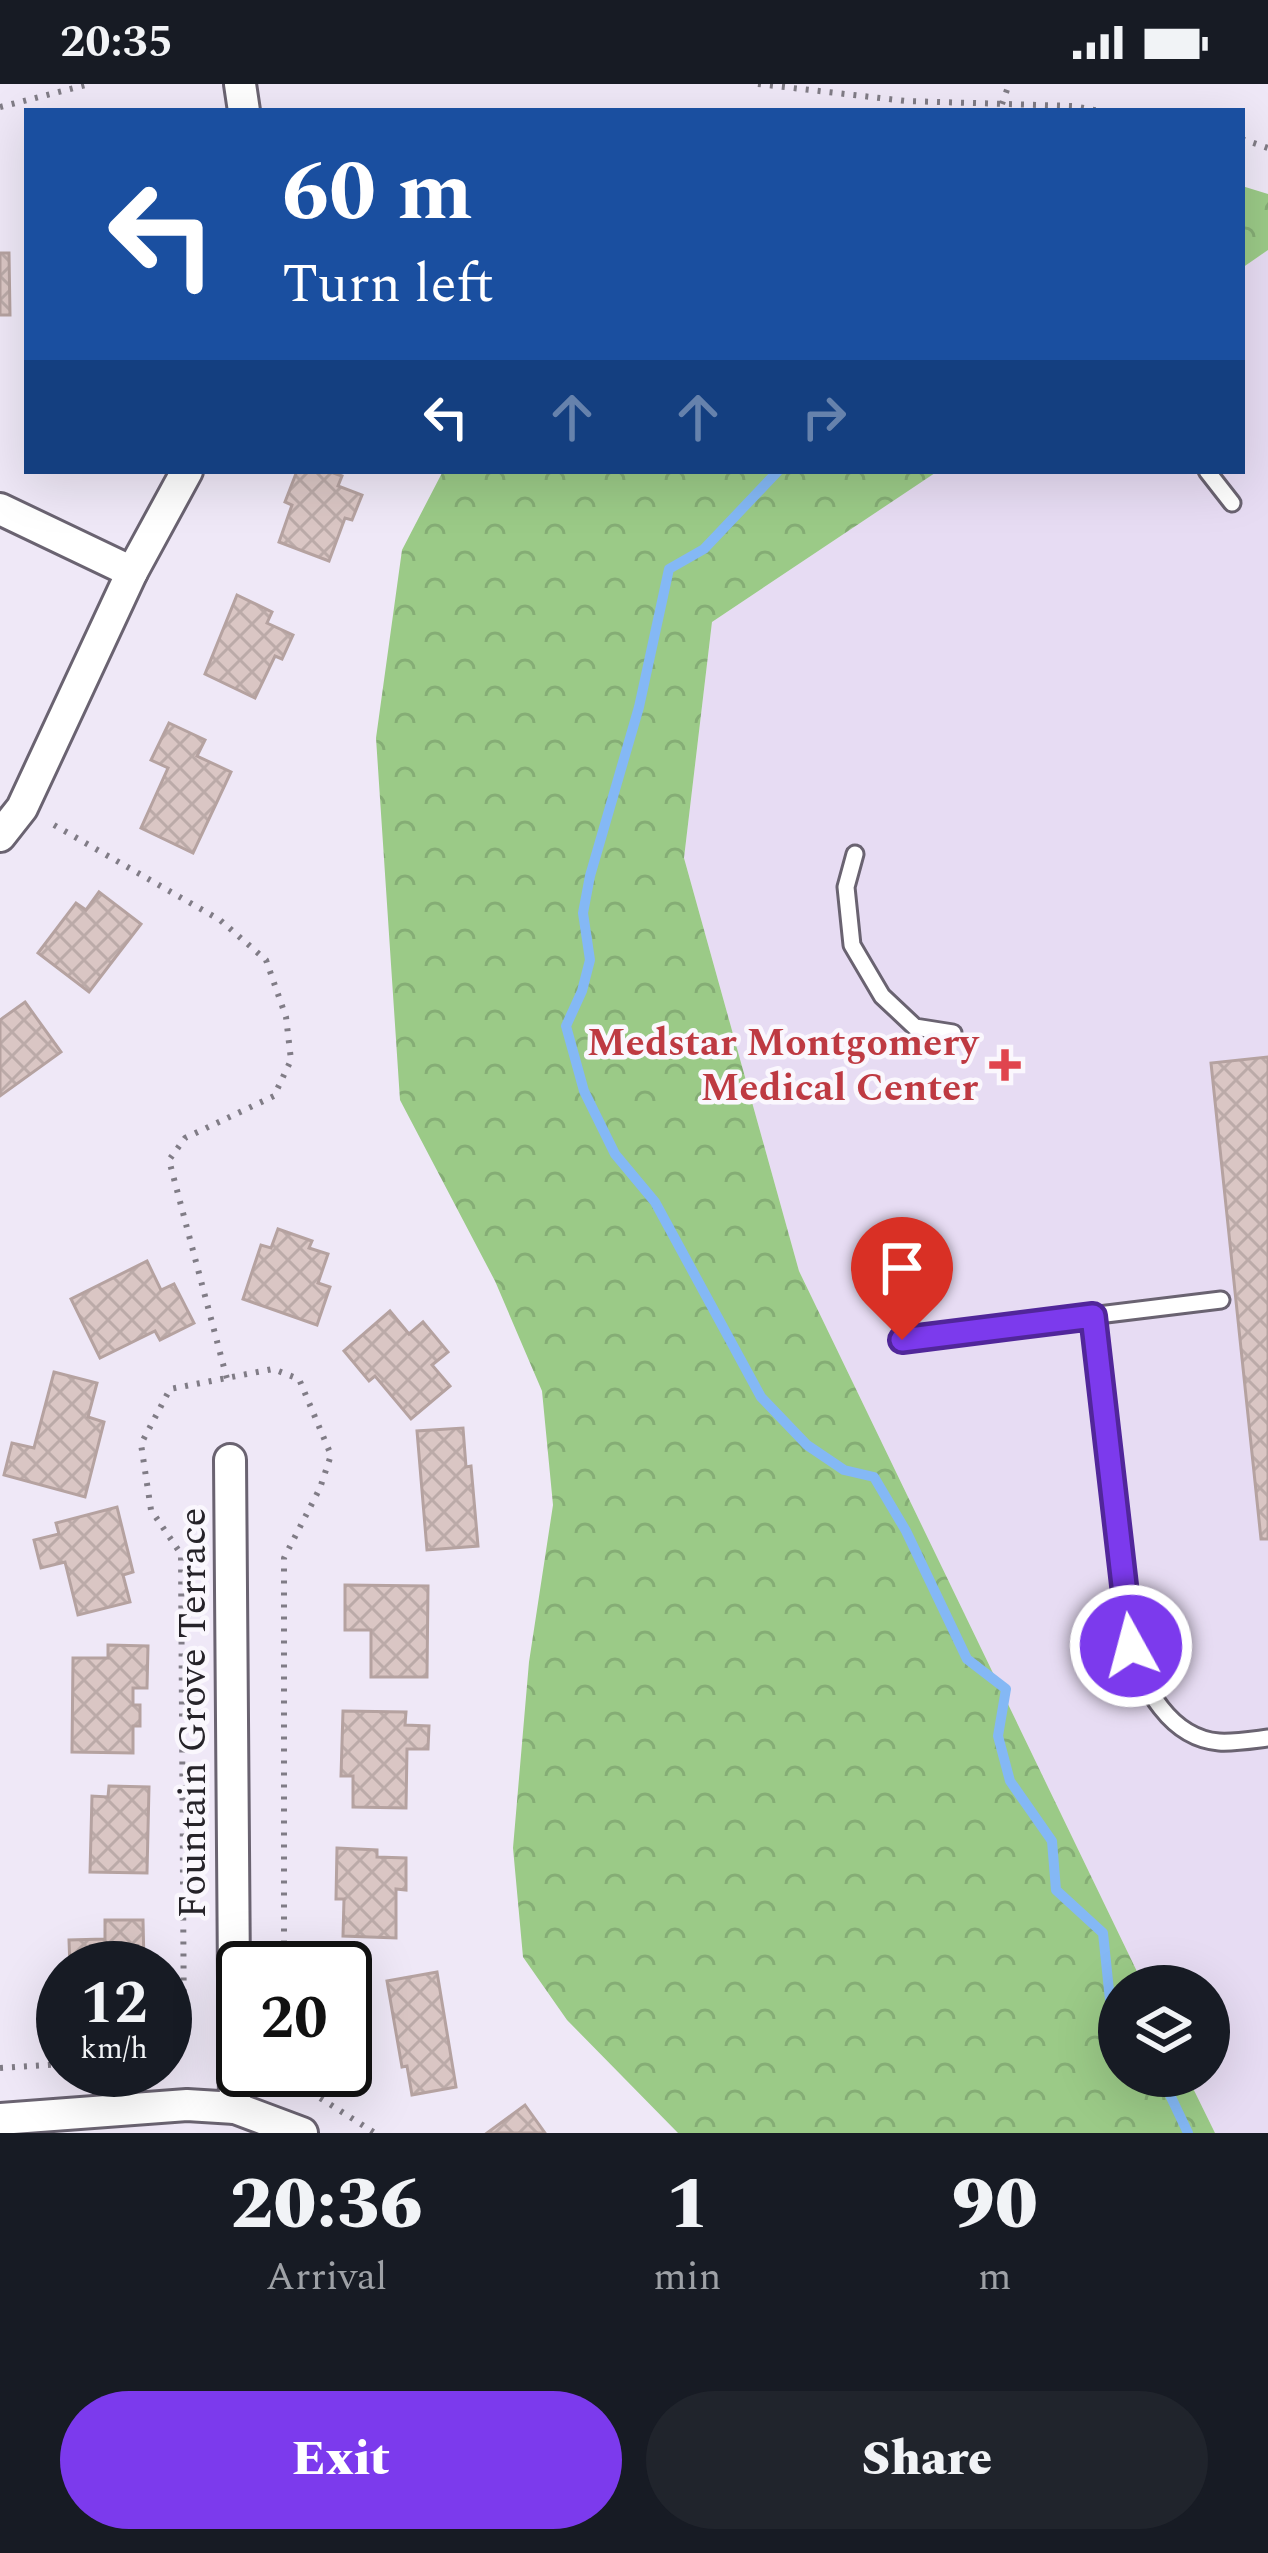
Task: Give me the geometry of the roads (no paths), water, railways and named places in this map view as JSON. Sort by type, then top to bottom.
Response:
[{"type":"street","points":[[0,836],[22,808],[133,572],[185,474]]},
{"type":"street","points":[[0,509],[133,572]]},
{"type":"street","name":"Fountain Grove Terrace","points":[[230,1460],[235,2108]]},
{"type":"street","points":[[0,2119],[187,2105],[235,2108],[302,2133]]},
{"type":"lane","points":[[1209,474],[1232,503]]},
{"type":"lane","points":[[855,854],[846,887],[852,945],[882,996],[915,1027],[953,1033]]},
{"type":"lane","points":[[902,1340],[1221,1300]]},
{"type":"lane","points":[[1093,1316],[1131,1646],[1141,1681],[1164,1714],[1214,1742],[1268,1738]]},
{"type":"waterway","points":[[775,474],[704,549],[669,569],[639,707],[590,876],[583,913],[590,960],[566,1026],[584,1091],[615,1154],[655,1202],[761,1397],[807,1445],[844,1470],[874,1477],[906,1531],[967,1659],[1006,1689],[998,1736],[1010,1781],[1052,1841],[1056,1890],[1103,1933],[1106,1965]]},
{"type":"waterway","points":[[1171,2097],[1188,2133]]},
{"type":"place","name":"Medstar Montgomery Medical Center","points":[[1005,1065]]}]
